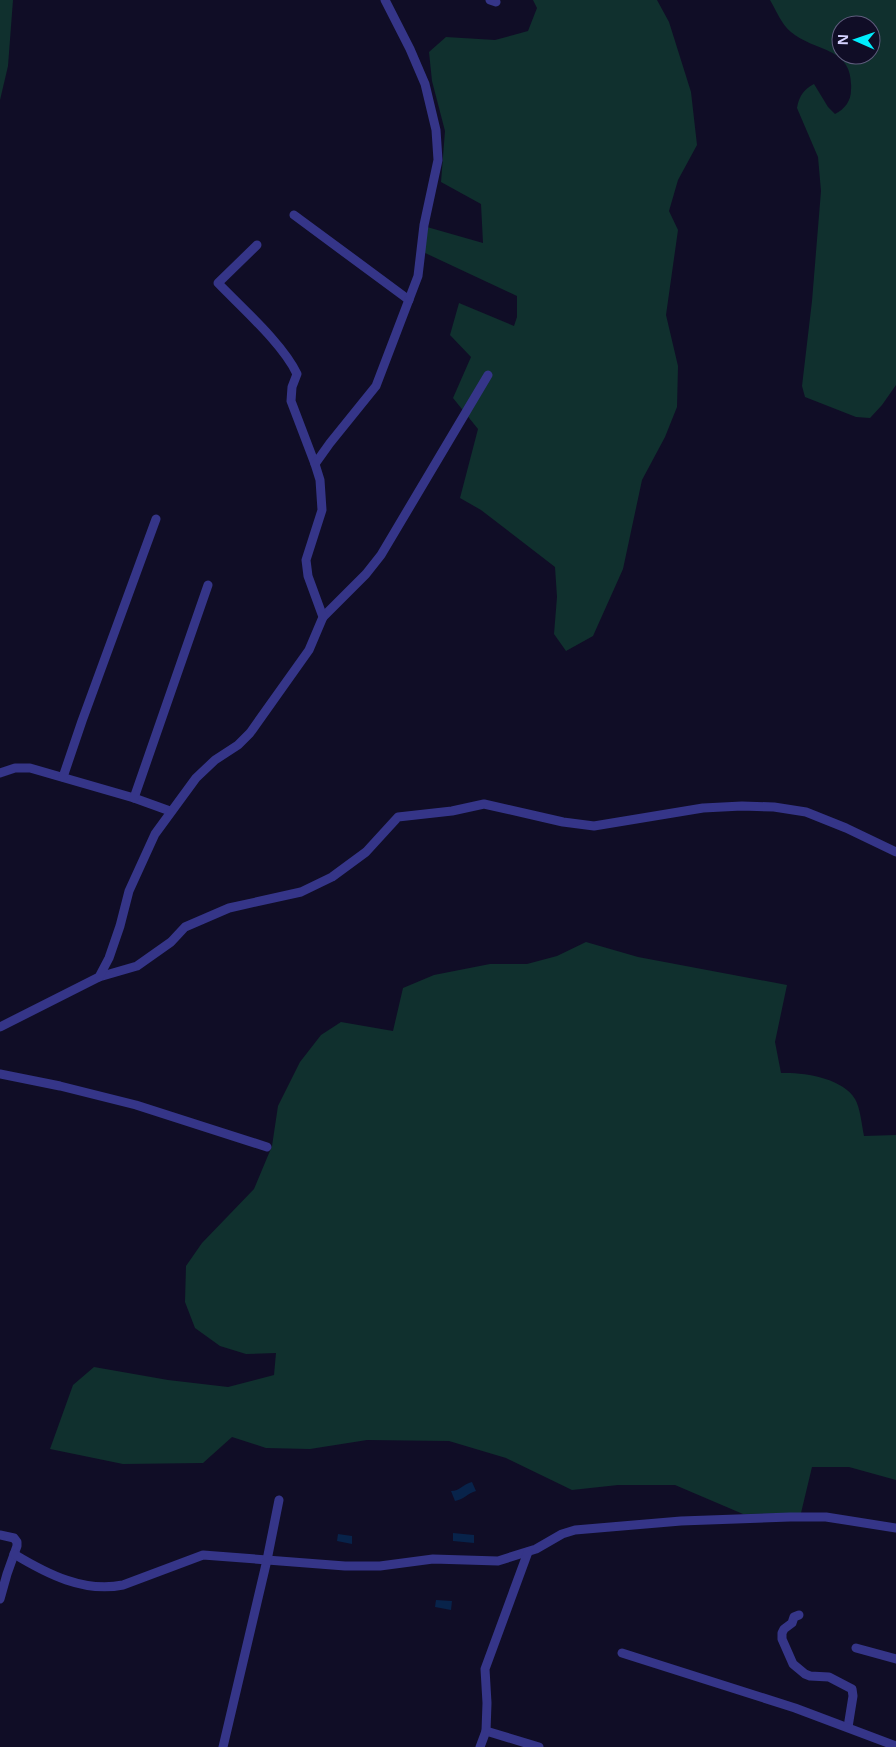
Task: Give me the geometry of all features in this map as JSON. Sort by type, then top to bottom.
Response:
[{"type":"street","points":[[315,464],[376,386],[418,276],[424,225],[438,160],[434,115],[425,84],[410,49],[385,0]]},
{"type":"street","points":[[294,215],[409,300]]},
{"type":"street","points":[[257,245],[218,283],[263,330],[293,365],[297,374],[292,387],[291,401],[320,480],[322,510],[306,560],[308,576],[323,617]]},
{"type":"street","points":[[99,977],[109,958],[129,891],[155,834],[170,811],[205,769],[238,745],[250,733],[309,650],[323,617],[366,574],[381,555],[488,375]]},
{"type":"street","points":[[64,777],[82,721],[156,519]]},
{"type":"street","points":[[134,798],[208,585]]},
{"type":"street","points":[[0,773],[15,768],[30,768],[134,798],[170,811]]},
{"type":"street","points":[[0,1027],[99,977],[137,966],[171,942],[185,928],[229,908],[301,892],[332,877],[366,852],[398,816],[452,811],[484,804],[563,822],[594,826],[702,808],[774,807],[806,812],[846,828],[896,852]]},
{"type":"street","points":[[0,1074],[60,1086],[136,1105],[267,1147]]},
{"type":"street","points":[[223,1747],[268,1560],[279,1500]]},
{"type":"street","points":[[14,1554],[52,1576],[64,1580],[111,1588],[203,1555],[345,1566],[380,1566],[433,1559],[498,1561],[528,1552],[562,1534],[575,1530],[681,1521],[826,1518],[896,1528]]},
{"type":"street","points":[[0,1535],[14,1538],[17,1542],[0,1599]]},
{"type":"street","points":[[480,1747],[486,1731],[488,1703],[485,1669],[528,1552]]},
{"type":"street","points":[[799,1615],[794,1617],[792,1623],[784,1628],[782,1633],[782,1639],[789,1658],[805,1674],[829,1677],[852,1689],[853,1696],[848,1727]]},
{"type":"street","points":[[856,1648],[896,1659]]},
{"type":"street","points":[[622,1653],[848,1727],[896,1746]]},
{"type":"street","points":[[486,1731],[539,1747]]},
{"type":"green space","points":[[0,0],[13,0],[8,66],[0,100]]},
{"type":"green space","points":[[533,0],[657,0],[669,22],[691,92],[697,145],[678,180],[669,211],[678,230],[666,315],[678,366],[677,407],[665,437],[642,480],[623,569],[593,636],[566,651],[554,634],[557,597],[555,567],[481,510],[460,498],[478,429],[453,398],[471,357],[450,335],[459,303],[514,326],[517,317],[517,296],[423,252],[427,227],[483,243],[481,204],[441,182],[445,131],[432,81],[429,52],[446,37],[495,40],[528,31],[537,8]]},
{"type":"green space","points":[[770,0],[896,0],[896,385],[870,418],[856,417],[805,397],[802,386],[812,301],[821,191],[818,157],[797,108],[802,93],[814,84],[828,107],[835,114],[847,104],[851,90],[850,76],[846,65],[881,65],[881,15],[831,15],[831,52],[801,39],[791,32]]},
{"type":"green space","points":[[586,942],[638,957],[787,985],[775,1042],[781,1073],[811,1075],[832,1081],[849,1092],[857,1102],[864,1136],[896,1135],[896,1480],[849,1467],[812,1467],[801,1513],[743,1514],[675,1485],[618,1485],[572,1490],[506,1458],[449,1441],[367,1440],[310,1449],[266,1448],[232,1437],[203,1463],[123,1464],[50,1449],[73,1385],[94,1367],[168,1380],[228,1387],[274,1375],[276,1353],[246,1354],[220,1346],[195,1328],[185,1302],[186,1266],[202,1243],[254,1189],[272,1146],[278,1106],[300,1062],[321,1035],[341,1022],[393,1031],[403,988],[434,975],[490,964],[527,964],[557,956]]},
{"type":"water","points":[[472,1482],[476,1491],[455,1501],[451,1491]]},
{"type":"water","points":[[453,1533],[474,1535],[474,1543],[453,1541]]},
{"type":"water","points":[[338,1534],[352,1536],[352,1544],[337,1541]]},
{"type":"water","points":[[436,1600],[452,1601],[451,1610],[435,1607]]}]
